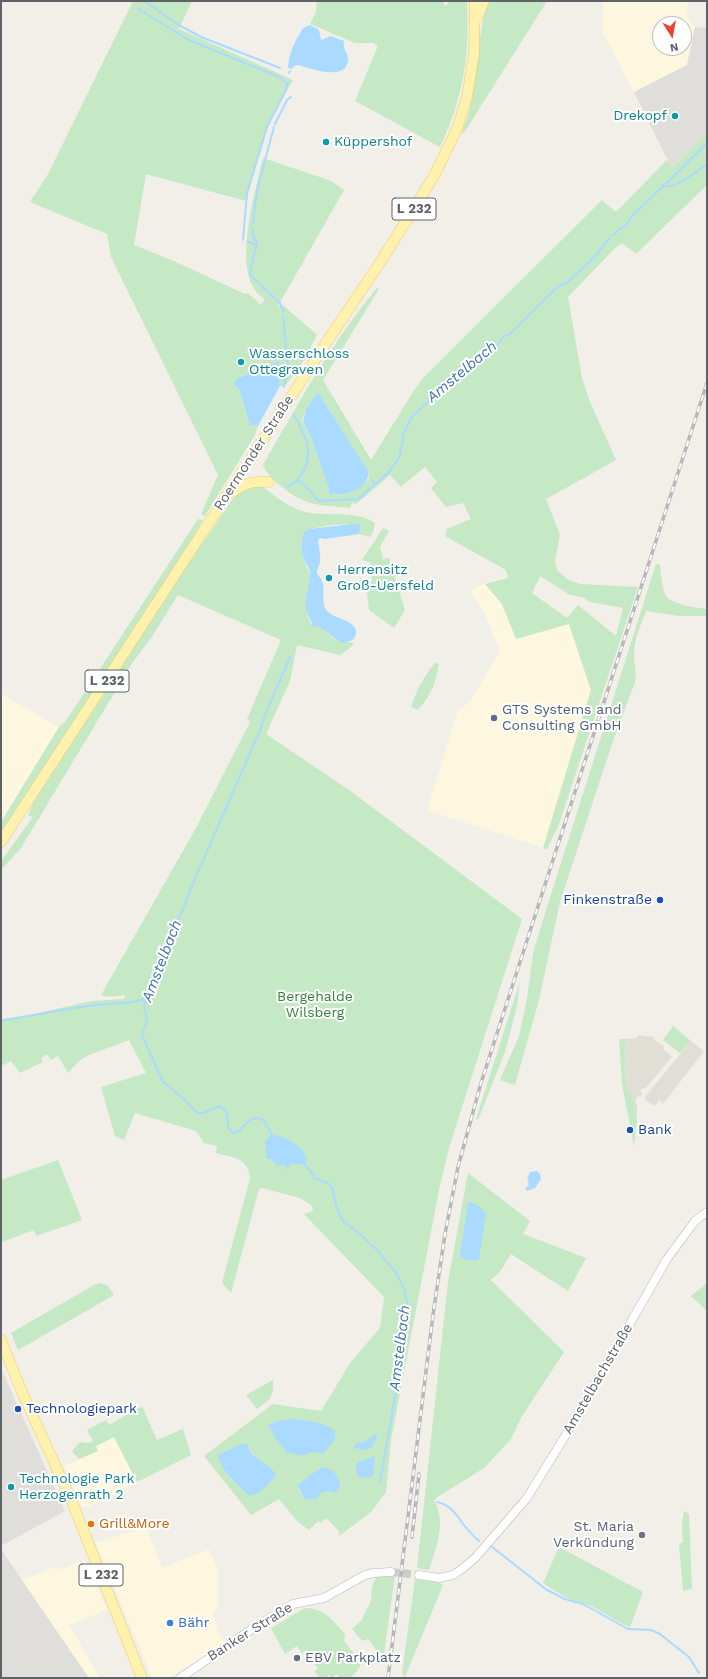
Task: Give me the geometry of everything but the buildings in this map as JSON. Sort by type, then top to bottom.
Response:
[{"type":"main road","name":"Roermonder Straße","points":[[1,842],[378,264],[442,162],[457,128],[467,97],[474,54],[475,1]]},
{"type":"main road","points":[[475,22],[484,1]]},
{"type":"main road","points":[[226,496],[253,481],[269,482]]},
{"type":"main road","name":"L 232","points":[[1,1340],[19,1385],[72,1502],[142,1678]]},
{"type":"street","name":"Amstelbachstraße","points":[[419,1575],[439,1578],[449,1576],[462,1569],[486,1545],[527,1498],[573,1422],[667,1259],[695,1221],[707,1212]]},
{"type":"street","name":"Banker Straße","points":[[180,1678],[258,1625],[293,1604],[324,1598],[365,1575],[391,1572]]},
{"type":"shaded area","points":[[603,1],[689,1],[686,11],[687,16],[652,16],[652,56],[689,56],[687,65],[634,92],[602,31]]},
{"type":"shaded area","points":[[692,23],[695,27],[692,41]]},
{"type":"shaded area","points":[[695,27],[707,27],[707,132],[692,149],[671,167],[634,92],[687,65],[689,56],[692,56],[692,41]]},
{"type":"shaded area","points":[[485,584],[502,604],[516,639],[569,624],[591,690],[543,848],[427,810],[458,711],[470,701],[500,651],[484,612],[471,593],[473,588]]},
{"type":"shaded area","points":[[1,694],[59,727],[1,822]]},
{"type":"shaded area","points":[[638,1035],[654,1037],[653,1039],[664,1046],[663,1049],[672,1057],[645,1089],[643,1088],[640,1091],[643,1094],[640,1097],[638,1096],[635,1102],[637,1105],[637,1122],[633,1096],[626,1087],[625,1056],[626,1039],[637,1038]]},
{"type":"shaded area","points":[[691,1041],[704,1051],[663,1104],[659,1100],[655,1106],[647,1101],[644,1098]]},
{"type":"shaded area","points":[[1,1368],[65,1511],[1,1546]]},
{"type":"shaded area","points":[[114,1437],[137,1482],[90,1506],[84,1507],[79,1504],[65,1466],[98,1451],[96,1446]]},
{"type":"shaded area","points":[[146,1527],[162,1568],[209,1549],[218,1570],[218,1606],[213,1613],[219,1633],[225,1643],[170,1678],[152,1678],[96,1543]]},
{"type":"shaded area","points":[[1,1549],[45,1614],[89,1678],[1,1678]]},
{"type":"shaded area","points":[[85,1560],[107,1610],[69,1625],[100,1678],[89,1678],[22,1580],[56,1566],[58,1570]]},
{"type":"green space","points":[[133,1],[192,1],[179,29],[293,80],[270,119],[246,201],[146,174],[134,245],[176,262],[245,294],[248,293],[261,305],[265,299],[254,288],[248,273],[246,254],[251,212],[263,158],[331,181],[344,190],[278,306],[284,306],[317,335],[300,367],[284,387],[280,386],[277,361],[236,379],[234,384],[240,391],[250,425],[258,426],[255,435],[205,516],[201,514],[218,475],[111,257],[107,234],[30,202],[48,174]]},
{"type":"green space","points":[[317,1],[444,1],[444,6],[448,4],[449,1],[467,1],[468,21],[466,58],[463,76],[454,111],[440,147],[355,101],[378,46],[373,43],[355,43],[310,24],[316,12]]},
{"type":"green space","points":[[491,1],[547,1],[464,133],[462,132],[469,113],[484,12]]},
{"type":"green space","points":[[707,132],[707,185],[636,254],[622,243],[615,248],[568,297],[582,378],[590,402],[616,460],[546,499],[560,535],[555,561],[557,570],[567,579],[580,584],[638,587],[558,827],[547,850],[543,848],[591,690],[569,624],[516,639],[502,604],[485,584],[508,578],[506,570],[445,536],[447,529],[471,519],[463,503],[446,507],[431,488],[437,482],[425,467],[401,487],[390,475],[356,504],[352,503],[350,508],[320,505],[296,497],[278,484],[267,473],[263,465],[330,352],[377,288],[379,289],[323,380],[371,460],[423,378],[602,200],[616,212],[667,160],[672,167],[692,149]],"holes":[[[318,392],[368,471],[369,478],[367,481],[328,492],[329,489],[311,437],[302,421],[306,409]],[[540,576],[570,595],[582,597],[590,602],[623,608],[616,636],[578,605],[567,618],[532,593]]]},
{"type":"green space","name":"Bergehalde Wilsberg","points":[[260,485],[289,505],[308,513],[357,516],[375,523],[370,537],[359,534],[361,526],[358,524],[331,525],[310,529],[303,557],[310,575],[307,614],[312,626],[322,628],[338,640],[354,643],[340,655],[297,645],[290,681],[266,734],[349,790],[522,919],[449,1148],[440,1185],[391,1440],[386,1492],[371,1512],[339,1536],[339,1531],[326,1518],[321,1523],[318,1521],[309,1530],[297,1521],[279,1499],[251,1515],[204,1456],[273,1404],[321,1411],[350,1363],[380,1328],[384,1297],[304,1214],[313,1211],[312,1206],[300,1198],[262,1188],[259,1189],[231,1293],[222,1283],[250,1178],[249,1171],[243,1162],[216,1153],[217,1146],[204,1143],[196,1131],[135,1113],[124,1140],[115,1136],[101,1087],[146,1073],[129,1040],[89,1055],[80,1060],[68,1073],[58,1056],[51,1060],[47,1054],[41,1058],[43,1062],[20,1073],[11,1061],[1,1066],[1,1019],[29,1015],[92,1001],[124,999],[125,995],[108,997],[101,995],[196,828],[250,722],[247,719],[281,640],[178,595],[151,638],[133,662],[21,848],[1,870],[1,861],[33,817],[28,815],[33,803],[191,560],[232,500],[245,488]],"holes":[[[275,1422],[277,1441],[268,1425]],[[248,1444],[251,1452],[274,1471],[249,1496],[230,1478],[219,1460]],[[298,1486],[332,1493],[322,1492],[313,1500],[310,1500],[303,1496]]]},
{"type":"green space","points":[[198,519],[203,520],[178,563],[1,832],[1,822],[59,727],[65,722]]},
{"type":"green space","points":[[383,528],[389,531],[380,547],[383,559],[389,558],[405,610],[394,628],[369,610],[366,582],[372,581],[370,562],[362,560]]},
{"type":"green space","points":[[656,564],[660,565],[666,596],[673,601],[685,605],[707,609],[707,616],[679,616],[646,611],[634,648],[636,675],[635,682],[612,744],[560,902],[539,1000],[515,1085],[500,1080],[519,1036],[527,999],[533,953]]},
{"type":"green space","points":[[435,663],[439,664],[430,694],[418,710],[411,707],[415,695],[427,673]]},
{"type":"green space","points":[[520,981],[517,1006],[505,1052],[478,1120],[476,1119]]},
{"type":"green space","points":[[673,1026],[691,1041],[680,1053],[663,1040]]},
{"type":"green space","points":[[619,1039],[626,1039],[626,1087],[633,1096],[637,1122],[634,1146],[622,1084]]},
{"type":"green space","points":[[58,1160],[82,1220],[36,1236],[34,1230],[2,1242],[1,1180]]},
{"type":"green space","points":[[468,1173],[530,1221],[523,1234],[586,1258],[568,1291],[511,1254],[500,1272],[491,1280],[564,1352],[522,1416],[511,1439],[484,1468],[434,1500],[438,1508],[440,1526],[437,1544],[429,1570],[417,1568],[448,1282]]},
{"type":"green space","points":[[101,1283],[108,1286],[114,1295],[18,1350],[11,1333],[94,1285]]},
{"type":"green space","points":[[707,1283],[707,1311],[691,1296]]},
{"type":"green space","points":[[273,1380],[273,1390],[270,1398],[257,1409],[246,1395]]},
{"type":"green space","points":[[142,1406],[157,1440],[183,1429],[191,1455],[137,1482],[114,1437],[96,1446],[98,1451],[79,1459],[72,1451],[80,1442],[88,1443],[93,1441],[87,1430],[106,1420],[109,1425]]},
{"type":"green space","points":[[684,1511],[689,1514],[692,1589],[683,1591],[679,1544],[683,1542],[682,1526]]},
{"type":"green space","points":[[559,1547],[643,1592],[630,1627],[591,1606],[558,1593],[543,1583]]},
{"type":"green space","points":[[395,1575],[384,1654],[377,1651],[368,1639],[362,1641],[352,1629],[361,1621],[371,1601],[372,1586],[377,1576]]},
{"type":"green space","points":[[415,1579],[440,1583],[443,1585],[405,1677],[402,1673]]},
{"type":"green space","points":[[305,1608],[318,1610],[328,1616],[345,1634],[344,1641],[355,1655],[359,1655],[361,1662],[360,1665],[357,1671],[350,1678],[341,1678],[336,1674],[333,1678],[329,1675],[327,1678],[320,1678],[314,1671],[318,1669],[306,1651],[302,1653],[297,1646],[285,1654],[271,1628]]},
{"type":"water","points":[[310,25],[319,30],[321,40],[331,36],[344,41],[348,61],[341,71],[318,71],[298,65],[294,66],[292,69],[288,68],[291,52],[295,42],[303,28]]},
{"type":"water","points":[[278,361],[280,386],[258,426],[250,425],[240,391],[234,384],[236,379]]},
{"type":"water","points":[[318,392],[368,471],[367,480],[364,484],[352,492],[330,494],[328,492],[329,489],[311,437],[303,422],[306,409]]},
{"type":"water","points":[[358,524],[361,526],[359,534],[325,539],[320,538],[318,541],[320,563],[317,572],[323,584],[323,600],[325,608],[331,614],[353,625],[356,629],[356,634],[353,640],[343,643],[323,629],[310,626],[312,623],[306,609],[306,598],[310,574],[303,557],[302,544],[304,532],[310,529]]},
{"type":"water","points":[[274,1135],[290,1140],[299,1147],[303,1151],[307,1161],[301,1165],[290,1163],[288,1171],[285,1165],[277,1166],[272,1159],[267,1159],[265,1141]]},
{"type":"water","points":[[537,1171],[540,1174],[541,1179],[535,1188],[527,1191],[525,1188],[529,1186],[529,1181],[527,1179],[530,1172]]},
{"type":"water","points":[[470,1202],[477,1205],[486,1213],[479,1259],[474,1260],[466,1259],[460,1256],[468,1203]]},
{"type":"water","points":[[291,1419],[325,1425],[335,1431],[335,1439],[323,1454],[312,1452],[302,1456],[287,1452],[277,1441],[268,1425]]},
{"type":"water","points":[[376,1434],[377,1438],[371,1448],[364,1450],[354,1448],[355,1444],[366,1441]]},
{"type":"water","points":[[242,1444],[248,1444],[252,1454],[270,1467],[276,1475],[261,1491],[249,1496],[222,1467],[218,1455]]},
{"type":"water","points":[[375,1456],[373,1476],[365,1478],[359,1475],[356,1470],[358,1462]]},
{"type":"water","points":[[322,1467],[332,1470],[338,1479],[340,1486],[336,1492],[322,1492],[316,1499],[309,1500],[304,1498],[298,1486]]},
{"type":"waterway","points":[[145,1],[177,24],[201,37],[280,68]]},
{"type":"waterway","points":[[138,9],[189,40],[279,77],[287,83]]},
{"type":"waterway","points":[[243,240],[247,193],[267,127],[287,88],[287,83]]},
{"type":"waterway","points":[[275,124],[287,100],[291,97]]},
{"type":"waterway","points":[[253,223],[257,190],[274,127]]},
{"type":"waterway","name":"Amstelbach","points":[[613,235],[621,228],[626,226],[630,218],[707,143]]},
{"type":"waterway","points":[[662,186],[667,187],[679,183],[692,176],[707,164]]},
{"type":"waterway","points":[[253,228],[252,234],[257,243],[250,272],[251,276],[280,303],[284,312]]},
{"type":"waterway","name":"Amstelbach","points":[[288,487],[297,481],[305,486],[320,501],[358,499],[388,473],[399,458],[404,433],[412,417],[438,390],[461,374],[499,343],[504,336],[509,335],[555,289],[562,284],[567,283],[595,256],[609,239]]},
{"type":"waterway","points":[[248,242],[257,245]]},
{"type":"waterway","points":[[283,317],[288,367],[284,387]]},
{"type":"waterway","points":[[294,415],[303,433],[308,449],[307,465],[296,482]]},
{"type":"waterway","name":"Amstelbach","points":[[372,480],[375,484]]},
{"type":"waterway","name":"Amstelbach","points":[[273,1137],[265,1122],[257,1118],[250,1120],[238,1132],[233,1133],[229,1129],[226,1111],[220,1106],[203,1113],[197,1113],[184,1099],[163,1082],[142,1035],[147,1019],[144,1007],[145,999],[176,921],[182,912],[290,657]]},
{"type":"waterway","points":[[1,1021],[72,1008],[127,1003],[145,999]]},
{"type":"waterway","name":"Amstelbach","points":[[304,1163],[315,1178],[329,1184],[333,1190],[336,1205],[342,1220],[360,1234],[380,1253],[396,1273],[404,1288],[408,1307],[405,1338],[380,1483]]},
{"type":"waterway","name":"Amstelbach","points":[[437,1502],[452,1510],[479,1541]]},
{"type":"waterway","name":"Amstelbach","points":[[492,1547],[547,1590],[565,1599],[583,1604],[628,1629],[651,1630],[660,1634],[689,1657],[699,1673]]},
{"type":"tunnel","points":[[391,1572],[419,1575]]},
{"type":"railway","points":[[388,1678],[433,1315],[445,1234],[458,1167],[481,1083],[707,383]]},
{"type":"railway","points":[[412,1537],[419,1474]]},
{"type":"place","name":"Drekopf","points":[[675,116]]},
{"type":"place","name":"Küppershof","points":[[326,142]]},
{"type":"place","name":"Wasserschloss Ottegraven","points":[[241,362]]},
{"type":"place","name":"Herrensitz Groß-Uersfeld","points":[[329,578]]},
{"type":"place","name":"GTS Systems and Consulting GmbH","points":[[494,718]]},
{"type":"place","name":"Finkenstraße","points":[[660,900]]},
{"type":"place","name":"Bank","points":[[630,1130]]},
{"type":"place","name":"Technologiepark","points":[[18,1409]]},
{"type":"place","name":"Technologie Park Herzogenrath 2","points":[[11,1487]]},
{"type":"place","name":"Grill&More","points":[[91,1524]]},
{"type":"place","name":"St. Maria Verkündung","points":[[642,1535]]},
{"type":"place","name":"Bähr","points":[[170,1623]]},
{"type":"place","name":"EBV Parkplatz","points":[[297,1658]]}]
